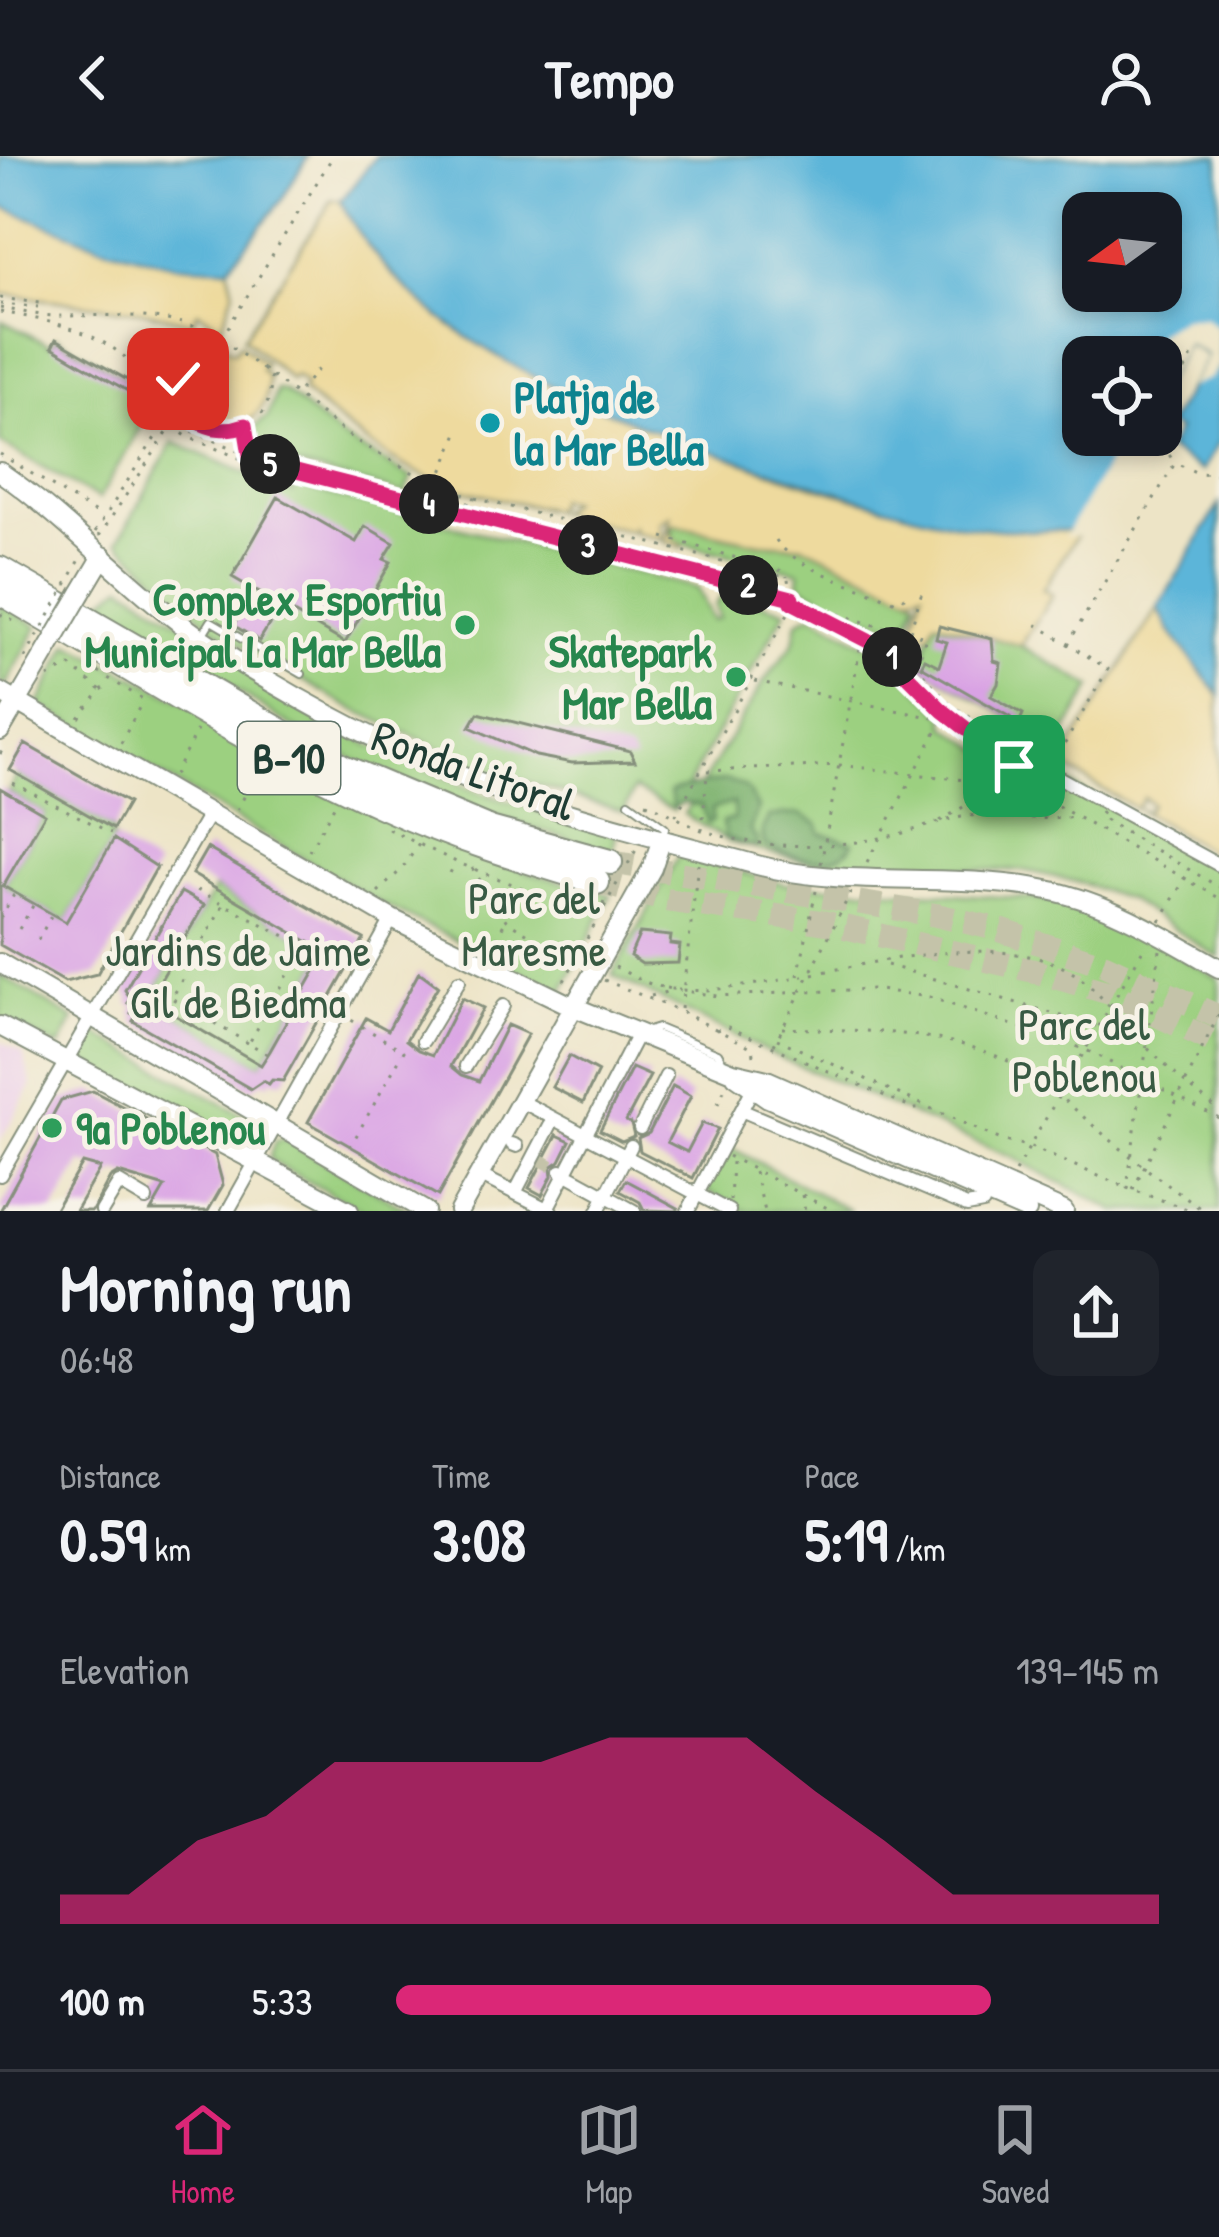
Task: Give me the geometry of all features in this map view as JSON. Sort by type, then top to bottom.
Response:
[{"type":"highway","name":"Ronda Litoral","points":[[0,569],[383,787],[490,830],[615,861]]},
{"type":"highway","name":"Ronda Litoral","points":[[0,592],[320,776],[467,841],[615,861]]},
{"type":"main road","points":[[0,472],[95,544],[201,637],[317,708],[427,763],[518,797],[824,879],[975,882],[1068,894],[1123,915],[1219,968]]},
{"type":"main road","points":[[0,731],[9,697],[31,677],[95,544]]},
{"type":"main road","points":[[9,697],[392,919],[574,1007],[640,1032],[997,1205]]},
{"type":"main road","points":[[459,1211],[574,1007],[598,974],[662,839]]},
{"type":"main road","points":[[0,963],[425,1211]]},
{"type":"main road","points":[[544,993],[570,990],[598,974]]},
{"type":"main road","points":[[0,1026],[349,1211]]},
{"type":"main road","points":[[730,1075],[767,1080],[1064,1211]]},
{"type":"street","points":[[1047,771],[1219,865]]},
{"type":"street","points":[[0,1175],[211,812]]},
{"type":"street","points":[[233,1209],[254,1162],[392,919]]},
{"type":"street","points":[[424,1041],[459,981]]},
{"type":"street","points":[[466,1066],[503,1006]]},
{"type":"street","points":[[479,1175],[548,1210],[562,1172],[640,1032]]},
{"type":"street","points":[[640,1128],[666,1076]]},
{"type":"street","points":[[688,1211],[726,1155],[752,1090]]},
{"type":"street","points":[[520,1101],[585,1136],[628,1151],[697,1194],[729,1207]]},
{"type":"street","points":[[743,1111],[967,1206],[997,1205]]},
{"type":"street","points":[[515,1193],[527,1152],[550,1126]]},
{"type":"street","points":[[598,1211],[628,1151]]},
{"type":"street","points":[[562,1172],[634,1211]]},
{"type":"street","points":[[102,1211],[119,1183],[146,1198]]},
{"type":"lane","points":[[201,637],[212,621],[302,674]]},
{"type":"lane","points":[[628,802],[660,822],[665,828],[662,839]]},
{"type":"path","points":[[0,309],[53,316],[172,320],[205,330],[219,342],[333,156]]},
{"type":"path","points":[[0,298],[39,303],[39,307],[0,309]]},
{"type":"path","points":[[0,309],[57,321],[93,336],[129,359],[190,430],[273,465],[926,637],[914,679]]},
{"type":"path","points":[[106,520],[178,416],[171,374],[182,349],[205,330]]},
{"type":"path","points":[[193,338],[199,342],[211,336]]},
{"type":"path","points":[[211,336],[263,369],[353,439],[428,482],[475,499],[788,578]]},
{"type":"path","points":[[211,336],[184,360],[177,385],[188,413],[203,425],[221,430],[245,425],[266,405],[272,376]]},
{"type":"path","points":[[1182,375],[1195,352]]},
{"type":"path","points":[[300,390],[318,369]]},
{"type":"path","points":[[148,385],[188,437],[274,472],[792,600],[862,635],[893,657],[946,712],[1005,757]]},
{"type":"path","points":[[139,399],[165,422]]},
{"type":"path","points":[[31,677],[106,520],[169,416]]},
{"type":"path","points":[[245,425],[250,455]]},
{"type":"path","points":[[438,482],[460,428]]},
{"type":"path","points":[[0,454],[106,520]]},
{"type":"path","points":[[1169,456],[1175,464],[1198,473],[1217,474],[1219,470]]},
{"type":"path","points":[[1068,644],[1175,464]]},
{"type":"path","points":[[419,501],[428,482]]},
{"type":"path","points":[[422,490],[467,506],[429,489],[428,482]]},
{"type":"path","points":[[609,533],[615,552]]},
{"type":"path","points":[[663,538],[786,572],[792,600],[679,815]]},
{"type":"path","points":[[776,540],[788,553],[844,582],[896,602],[906,596]]},
{"type":"path","points":[[909,632],[921,595],[916,594]]},
{"type":"path","points":[[992,731],[1007,732],[1057,757],[1108,669],[1036,624]]},
{"type":"path","points":[[881,627],[1014,766],[1021,785],[1219,898]]},
{"type":"path","points":[[819,874],[862,635]]},
{"type":"path","points":[[31,677],[70,666],[101,690]]},
{"type":"path","points":[[752,680],[941,719]]},
{"type":"path","points":[[79,718],[113,682]]},
{"type":"path","points":[[121,743],[144,699]]},
{"type":"path","points":[[706,770],[839,765],[1001,785],[1021,785],[1047,771],[951,705]]},
{"type":"path","points":[[862,872],[951,705]]},
{"type":"path","points":[[174,775],[198,728]]},
{"type":"path","points":[[237,810],[262,764]]},
{"type":"path","points":[[700,838],[706,770]]},
{"type":"path","points":[[13,784],[111,833]]},
{"type":"path","points":[[939,823],[1001,785]]},
{"type":"path","points":[[642,805],[645,802],[679,815],[702,830],[744,840],[823,846],[979,815],[1058,820],[1076,816]]},
{"type":"path","points":[[309,851],[335,803]]},
{"type":"path","points":[[1105,820],[1219,887]]},
{"type":"path","points":[[378,892],[419,844]]},
{"type":"path","points":[[680,1011],[699,857]]},
{"type":"path","points":[[564,981],[615,861],[641,862]]},
{"type":"path","points":[[450,874],[456,862]]},
{"type":"path","points":[[472,868],[506,920],[574,963]]},
{"type":"path","points":[[1160,922],[1190,871]]},
{"type":"path","points":[[798,978],[817,884]]},
{"type":"path","points":[[773,1046],[854,886]]},
{"type":"path","points":[[197,890],[345,968]]},
{"type":"path","points":[[0,918],[15,892]]},
{"type":"path","points":[[172,998],[225,902]]},
{"type":"path","points":[[19,928],[34,904]]},
{"type":"path","points":[[38,940],[52,914]]},
{"type":"path","points":[[490,950],[506,920]]},
{"type":"path","points":[[1014,1174],[1151,936]]},
{"type":"path","points":[[1130,1189],[1161,942]]},
{"type":"path","points":[[249,1043],[304,945]]},
{"type":"path","points":[[598,974],[684,992],[975,950],[1026,955],[1088,982],[1148,1048],[1219,1110]]},
{"type":"path","points":[[883,964],[1098,1027]]},
{"type":"path","points":[[598,974],[753,1048],[754,1055]]},
{"type":"path","points":[[651,984],[684,992],[799,995],[872,989],[929,998],[1084,1049],[1219,1118]]},
{"type":"path","points":[[156,989],[268,1054]]},
{"type":"path","points":[[646,997],[672,990]]},
{"type":"path","points":[[1130,1189],[1219,1014]]},
{"type":"path","points":[[346,1154],[404,1052],[350,1021]]},
{"type":"path","points":[[716,1030],[728,1028],[915,1109],[928,1107]]},
{"type":"path","points":[[782,1028],[878,1031],[953,1044],[1014,1065],[1204,1211]]},
{"type":"path","points":[[777,1039],[1003,1141],[1028,1146],[1193,1211]]},
{"type":"path","points":[[718,1104],[730,1075]]},
{"type":"path","points":[[726,1155],[833,1211]]},
{"type":"path","points":[[726,1155],[729,1207]]},
{"type":"path","points":[[753,1169],[765,1211]]},
{"type":"path","points":[[801,1195],[805,1211]]},
{"type":"shaded area","points":[[0,1041],[23,1053],[32,1085],[0,1141]]},
{"type":"green space","points":[[2,321],[50,345],[56,337],[144,388],[135,402],[149,412],[99,499],[0,443]]},
{"type":"green space","points":[[277,390],[342,438],[412,478],[405,494],[270,459],[252,429],[268,416]]},
{"type":"green space","name":"Complex Esportiu Municipal La Mar Bella","points":[[173,442],[293,493],[296,487],[311,490],[697,588],[712,620],[719,618],[715,605],[725,593],[786,610],[674,810],[634,789],[624,812],[486,769],[349,707],[214,629],[118,542]]},
{"type":"green space","points":[[672,524],[759,543],[804,546],[917,599],[907,628],[857,615],[805,588],[799,582],[800,572],[683,544],[674,539]]},
{"type":"green space","points":[[123,585],[368,744],[478,792],[616,834],[613,853],[412,791],[293,727],[202,668],[92,608]]},
{"type":"green space","points":[[0,604],[38,626],[6,685],[0,682]]},
{"type":"green space","name":"Parc del Poblenou","points":[[812,614],[887,656],[945,716],[946,726],[1006,766],[1003,780],[1017,789],[1047,771],[1219,867],[1219,958],[1128,899],[1078,882],[1027,871],[815,864],[729,842],[684,814],[763,683],[794,643],[798,621]]},
{"type":"green space","points":[[934,621],[1014,642],[1092,687],[1055,751],[1007,723],[1009,717],[921,666]]},
{"type":"green space","name":"Parc del Maresme","points":[[69,644],[524,871],[611,895],[562,992],[378,902],[39,704]]},
{"type":"green space","points":[[18,774],[113,829],[110,836],[114,839],[66,922],[3,886],[45,814],[8,792]]},
{"type":"green space","points":[[727,780],[746,788],[758,808],[750,830],[757,840],[755,849],[725,837],[722,822],[734,819],[733,803],[712,809],[713,820],[708,823],[701,805],[682,803],[674,808],[670,792]]},
{"type":"green space","points":[[800,814],[818,824],[820,833],[853,842],[837,857],[826,859],[800,857],[764,845],[762,830],[769,816]]},
{"type":"green space","name":"Parc del Poblenou","points":[[679,855],[785,884],[1056,900],[1130,927],[1219,979],[1219,1211],[1116,1211],[1013,1158],[776,1056],[612,975]]},
{"type":"green space","name":"Jardins de Jaime Gil de Biedma","points":[[215,888],[326,952],[261,1065],[149,1000]]},
{"type":"green space","points":[[0,975],[74,1019],[60,1047],[0,1020]]},
{"type":"green space","points":[[93,1032],[257,1123],[260,1133],[254,1145],[244,1148],[79,1059]]},
{"type":"green space","points":[[284,1139],[410,1211],[364,1211],[281,1167],[269,1158],[275,1141]]},
{"type":"green space","points":[[729,1147],[851,1211],[745,1211],[705,1190]]},
{"type":"sand","name":"Platja de la Mar Bella","points":[[332,200],[341,201],[368,246],[440,318],[483,347],[576,396],[724,456],[861,500],[936,516],[1080,530],[1043,589],[1052,595],[1021,646],[935,621],[930,635],[912,630],[923,591],[912,594],[917,599],[804,546],[759,543],[673,524],[670,531],[682,548],[665,542],[670,516],[660,523],[662,539],[634,532],[633,527],[631,531],[557,513],[570,502],[558,499],[554,511],[452,487],[411,469],[336,419],[302,391],[305,385],[295,376],[291,380],[243,338]]},
{"type":"sand","points":[[0,206],[228,268],[234,291],[222,326],[198,312],[192,323],[142,311],[0,294]]},
{"type":"sand","points":[[212,340],[234,352],[240,344],[265,364],[261,370],[268,377],[265,401],[254,417],[239,425],[203,422],[189,411],[181,395],[185,362]]},
{"type":"sand","points":[[1158,608],[1169,630],[1219,695],[1219,857],[1139,810],[1146,812],[1151,804],[1143,798],[1136,809],[1060,764]]},
{"type":"water","points":[[0,156],[308,156],[281,201],[228,268],[175,265],[101,246],[0,206]]},
{"type":"water","points":[[376,156],[1219,156],[1219,441],[1202,471],[1178,456],[1182,456],[1182,400],[1208,356],[1187,343],[1182,352],[1182,336],[1062,336],[1062,456],[1122,456],[1080,530],[962,525],[743,462],[610,412],[479,345],[423,303],[376,255],[341,201]]},
{"type":"water","points":[[1219,505],[1219,695],[1169,630],[1158,608]]},
{"type":"pier","points":[[1183,317],[1205,317],[1218,328],[1219,365],[1210,378],[1189,388],[1208,355],[1187,343],[1182,352],[1182,336],[1157,333]]},
{"type":"pier","points":[[1112,456],[1129,456],[1082,536],[1064,537]]},
{"type":"building","points":[[56,339],[143,389],[138,397],[52,347]]},
{"type":"building","points":[[278,497],[356,542],[365,526],[394,543],[384,559],[391,562],[345,643],[232,577]]},
{"type":"building","points":[[246,604],[272,620],[259,641],[233,625]]},
{"type":"building","points":[[939,626],[992,639],[994,661],[1001,663],[991,696],[1023,714],[1020,721],[1055,741],[1051,748],[1007,723],[1010,717],[921,666],[925,659],[939,666],[947,642],[936,639]]},
{"type":"building","points":[[478,713],[630,751],[635,761],[572,763],[536,756],[470,727]]},
{"type":"building","points":[[25,744],[128,803],[113,829],[10,770]]},
{"type":"building","points":[[0,788],[45,814],[3,886],[66,922],[114,839],[157,867],[97,974],[65,982],[0,945]]},
{"type":"building","points":[[207,848],[364,939],[283,1081],[263,1081],[251,1089],[133,1021],[135,1007],[128,1003],[131,999],[125,990],[181,892],[204,905],[149,1000],[261,1065],[326,952],[192,874]]},
{"type":"building","points":[[640,933],[671,936],[670,944],[680,945],[678,963],[642,964],[630,956]]},
{"type":"building","points":[[419,972],[438,986],[406,1040],[419,1050],[433,1055],[462,998],[483,1008],[451,1066],[462,1075],[479,1081],[507,1025],[528,1034],[438,1196],[308,1122],[366,1018],[388,1030]]},
{"type":"building","points":[[569,1056],[598,1072],[583,1103],[552,1087]]},
{"type":"building","points":[[632,1068],[650,1076],[626,1121],[634,1136],[622,1141],[600,1130]]},
{"type":"building","points":[[673,1086],[691,1096],[667,1142],[687,1152],[702,1123],[718,1129],[693,1178],[640,1151],[638,1138],[649,1133]]},
{"type":"building","points":[[93,1091],[215,1155],[223,1185],[208,1211],[151,1211],[165,1187],[118,1173],[110,1178],[92,1211],[75,1211],[100,1168],[82,1163],[54,1211],[0,1211],[61,1100]]},
{"type":"building","points":[[557,1135],[570,1141],[560,1161],[551,1167],[552,1176],[542,1195],[529,1188]]},
{"type":"building","points":[[626,1180],[678,1211],[644,1210],[640,1202],[620,1191]]},
{"type":"tunnel","points":[[610,862],[997,929],[1105,965],[1219,1017]]},
{"type":"tunnel","points":[[597,882],[665,900],[827,923],[1034,971],[1110,993],[1219,1044]]},
{"type":"tunnel","points":[[541,1160],[559,1170]]},
{"type":"place","name":"Platja de la Mar Bella","points":[[490,423]]},
{"type":"place","name":"Complex Esportiu Municipal La Mar Bella","points":[[465,625]]},
{"type":"place","name":"Skatepark Mar Bella","points":[[736,677]]},
{"type":"place","name":"9a Poblenou","points":[[52,1128]]},
{"type":"route","points":[[178,379],[179,397],[192,418],[221,430],[245,425],[250,455],[273,465],[792,598],[893,657],[942,710],[1014,766]]}]
